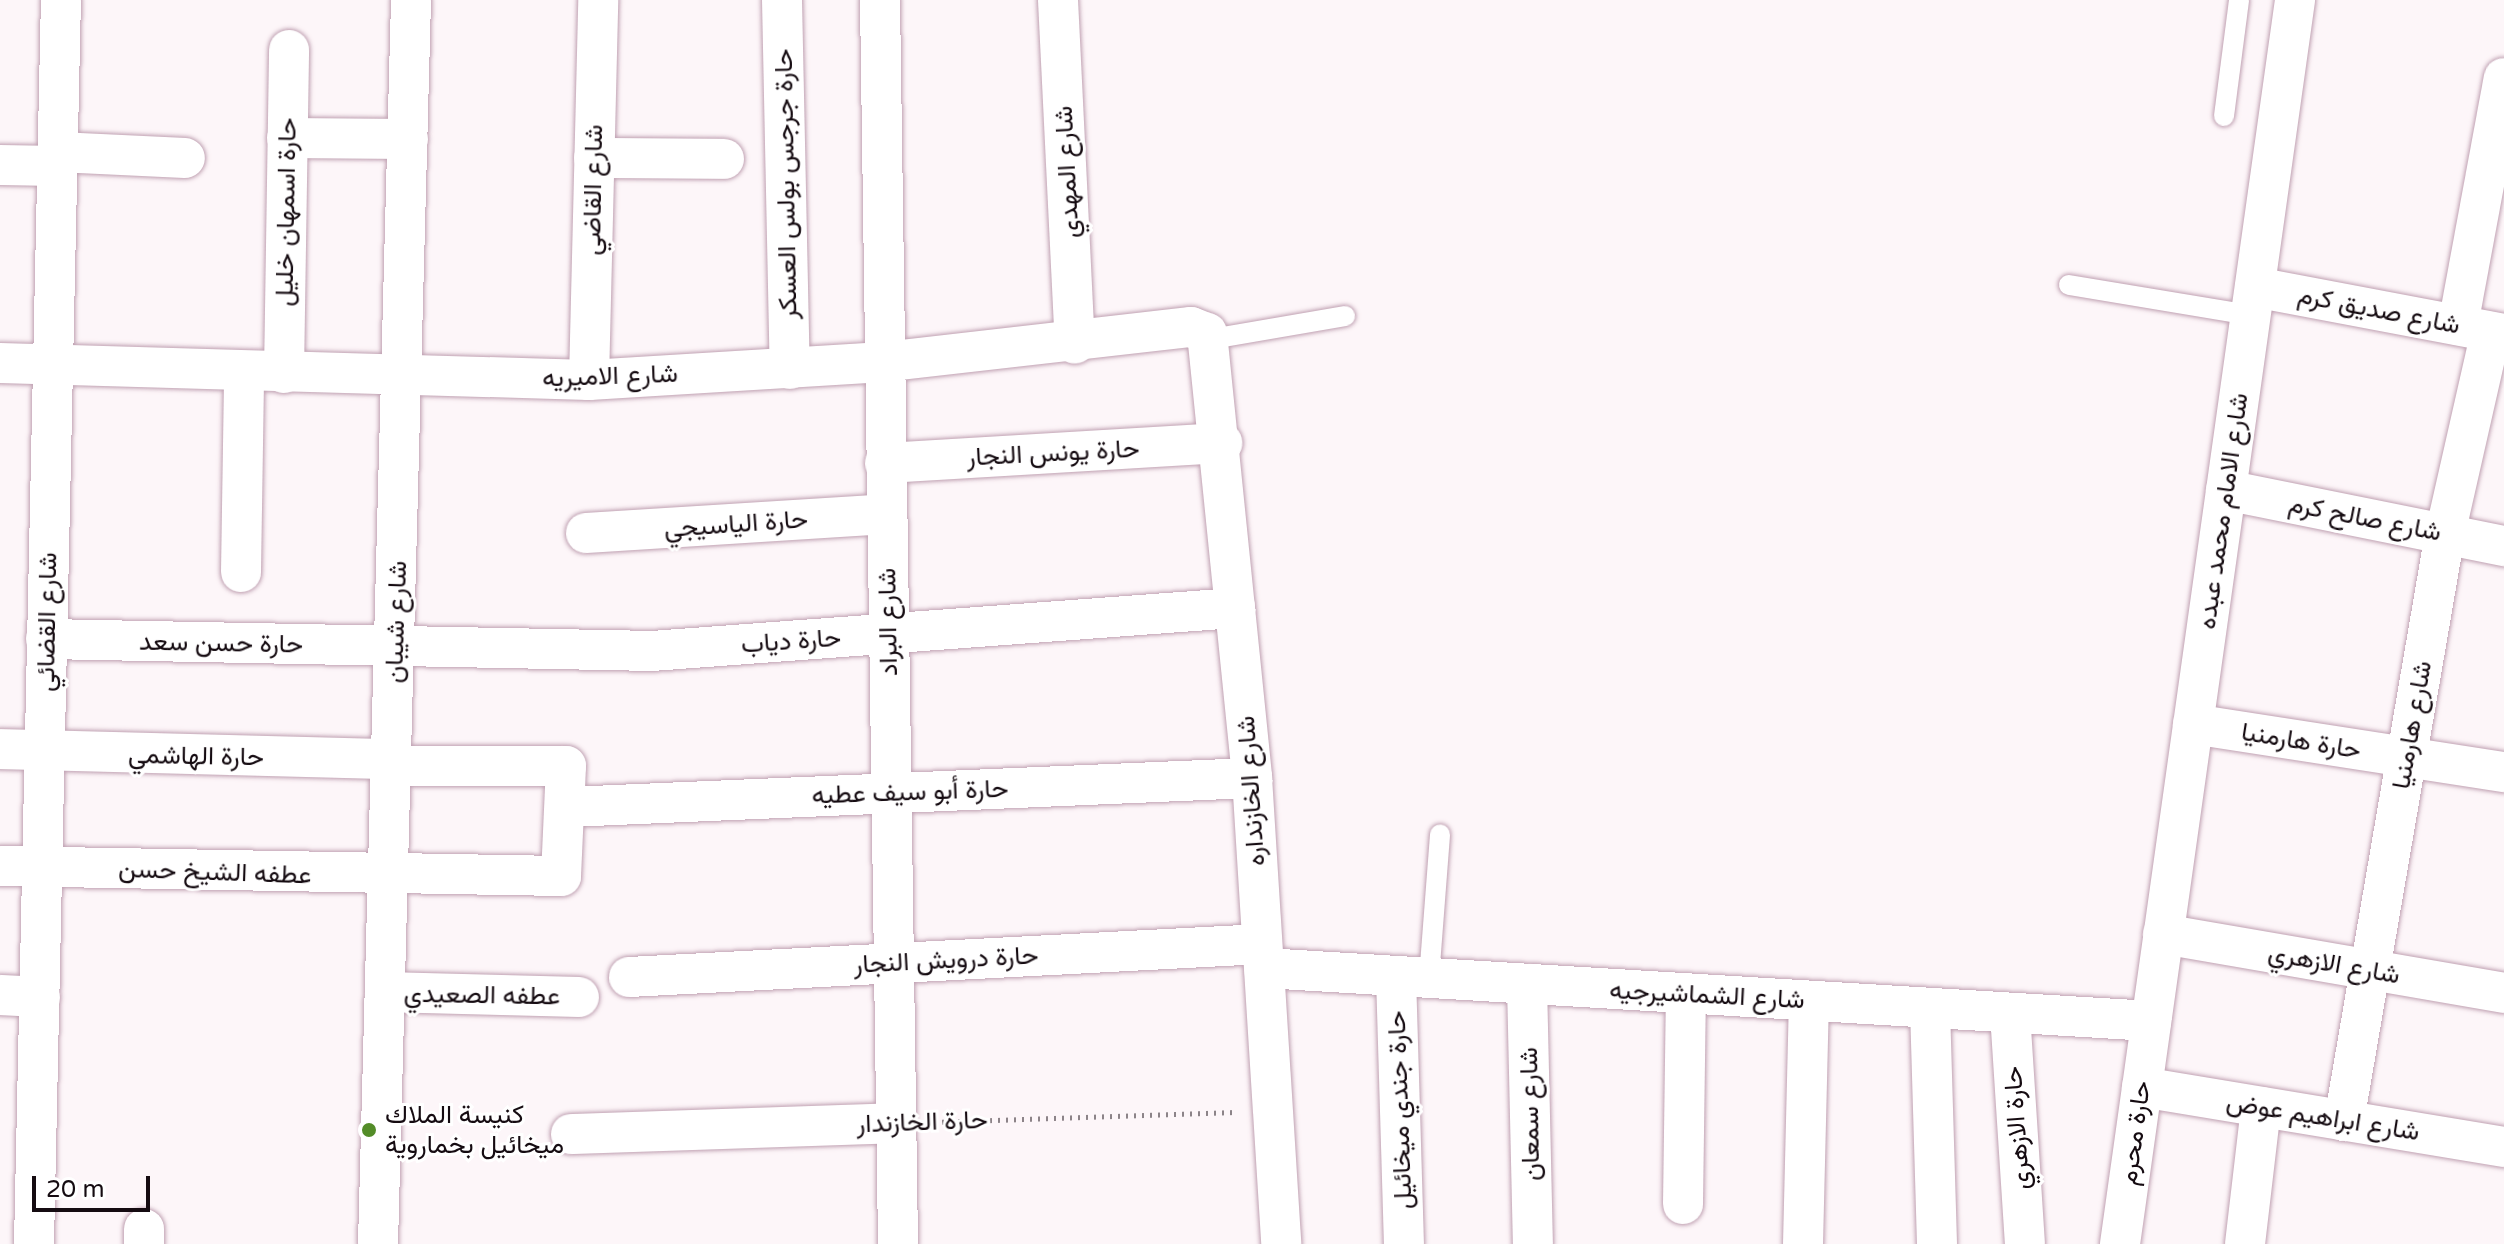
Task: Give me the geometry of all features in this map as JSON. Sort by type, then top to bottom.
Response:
[{"type":"street","name":"شارع القضائي","points":[[34,1244],[61,0]]},
{"type":"street","name":"شارع شيبان","points":[[378,1244],[411,0]]},
{"type":"street","name":"شارع القاضي","points":[[589,380],[598,0]]},
{"type":"street","name":"حارة جرجس بولس العسكر","points":[[782,0],[790,369]]},
{"type":"street","name":"شارع البراد","points":[[880,0],[898,1244]]},
{"type":"street","name":"شارع المهدي","points":[[1058,0],[1075,344]]},
{"type":"street","name":"شارع الامام محمد عبده","points":[[2151,1021],[2295,0]]},
{"type":"street","name":"حارة اسمهان خليل","points":[[284,373],[289,50]]},
{"type":"street","name":"شارع هارمنيا","points":[[2344,1121],[2445,534],[2485,330],[2504,78]]},
{"type":"street","points":[[287,138],[408,139]]},
{"type":"street","points":[[0,165],[57,159],[185,158]]},
{"type":"street","points":[[594,158],[724,159]]},
{"type":"street","name":"شارع صديق كرم","points":[[2253,301],[2485,330]]},
{"type":"street","name":"شارع الاميريه","points":[[0,363],[589,380],[883,362],[1075,344],[1191,327],[1212,339]]},
{"type":"street","name":"شارع الخازنداره","points":[[1212,339],[1252,778],[1281,1244]]},
{"type":"street","points":[[241,572],[244,371]]},
{"type":"street","name":"حارة يونس النجار","points":[[885,463],[1222,443]]},
{"type":"street","name":"شارع صالح كرم","points":[[2226,490],[2504,546]]},
{"type":"street","name":"حارة الياسيجي","points":[[586,533],[886,514]]},
{"type":"street","name":"حارة دياب","points":[[395,646],[652,651],[1235,608]]},
{"type":"street","name":"حارة حسن سعد","points":[[46,639],[395,646]]},
{"type":"street","name":"حارة هارمنيا","points":[[2193,724],[2504,772]]},
{"type":"street","name":"حارة الهاشمي","points":[[0,749],[392,763],[565,765],[568,807]]},
{"type":"street","name":"حارة أبو سيف عطيه","points":[[568,807],[1252,778]]},
{"type":"street","name":"عطفه الشيخ حسن","points":[[0,866],[388,877],[561,876],[568,807]]},
{"type":"street","name":"شارع الازهري","points":[[2163,934],[2504,993]]},
{"type":"street","name":"حارة درويش النجار","points":[[629,977],[894,963],[1263,956]]},
{"type":"street","name":"شارع الشماشيرجيه","points":[[1263,956],[1412,977],[2151,1021]]},
{"type":"street","name":"حارة جندي ميخائيل","points":[[1404,1244],[1412,977]]},
{"type":"street","name":"شارع سمعان","points":[[1527,984],[1533,1244]]},
{"type":"street","name":"عطفه الصعيدي","points":[[385,992],[579,997]]},
{"type":"street","points":[[1683,1204],[1686,994]]},
{"type":"street","points":[[0,995],[40,997]]},
{"type":"street","points":[[1803,1244],[1809,1001]]},
{"type":"street","points":[[1930,1008],[1937,1244]]},
{"type":"street","name":"حارة الازهري","points":[[2010,1013],[2025,1244]]},
{"type":"street","name":"حارة محرم","points":[[2120,1244],[2151,1021]]},
{"type":"street","name":"شارع ابراهيم عوض","points":[[2142,1087],[2504,1147]]},
{"type":"street","points":[[2245,1244],[2261,1107]]},
{"type":"street","name":"حارة الخازندار","points":[[571,1134],[896,1123]]},
{"type":"lane","points":[[2224,116],[2239,0]]},
{"type":"lane","points":[[2069,285],[2253,301]]},
{"type":"lane","points":[[1212,339],[1345,316]]},
{"type":"lane","points":[[1412,977],[1440,834]]},
{"type":"path","name":"حارة الخازندار","points":[[896,1123],[1273,1111]]},
{"type":"place","name":"كنيسة الملاك ميخائيل بخماروية","points":[[369,1130]]}]
